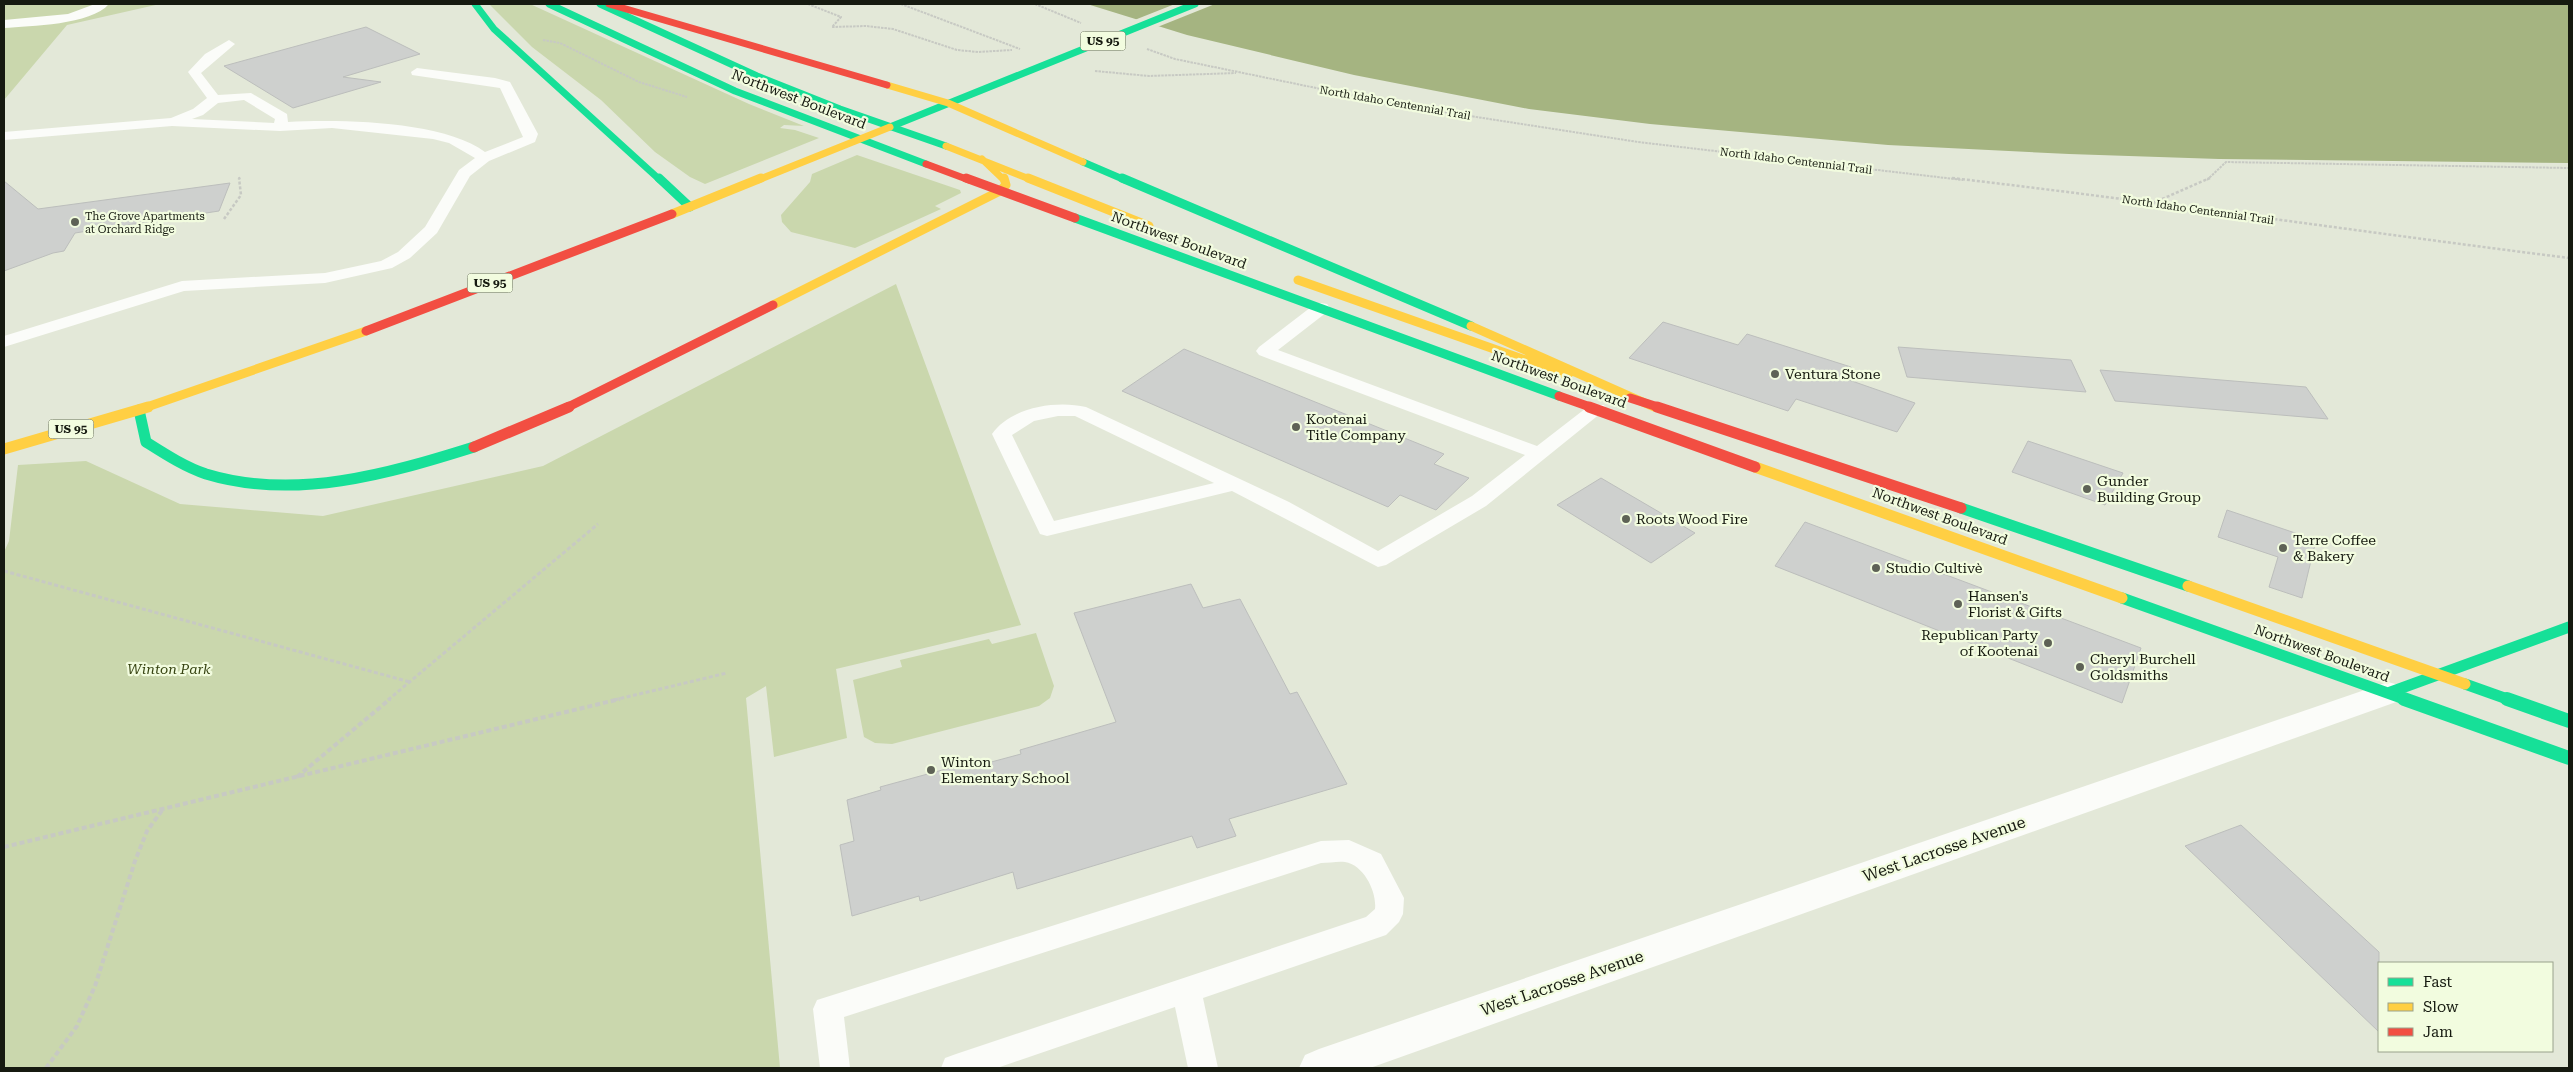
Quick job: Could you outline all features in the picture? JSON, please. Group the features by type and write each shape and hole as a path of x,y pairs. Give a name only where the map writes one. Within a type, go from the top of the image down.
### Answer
{"main road":[{"path":"475,4 484,18 508,41 690,207"},
{"name":"Northwest Boulevard","path":"549,4 735,92 1000,191 1596,409 2569,758"},
{"name":"Northwest Boulevard","path":"600,4 757,76 840,109 982,159 1157,230"},
{"path":"609,4 948,103 1247,233 1469,324 1654,407"},
{"name":"US 95","path":"4,449 139,410 342,341 690,207 1195,4"},
{"path":"139,410 146,442 175,461 207,474 238,483 294,486 392,473 452,457 530,426 1000,191 1006,185 1004,178 982,159"},
{"name":"Northwest Boulevard","path":"1286,276 1435,327 1654,407 2098,554 2569,721"},
{"name":"West Lacrosse Avenue","path":"2388,693 2569,627"}],"street":[{"name":"West Lacrosse Avenue","path":"1318,1068 2388,693"}],"lane":[{"path":"4,24 74,15 102,4"},
{"path":"214,99 211,92 196,80 194,72 208,57 229,44"},
{"path":"4,342 182,286 325,278 386,264 404,255 431,230 464,173 484,158 530,139 531,134 505,85 495,82 417,72"},
{"path":"172,122 198,112 214,99 246,96 282,117 280,127"},
{"path":"4,136 80,128 172,122 280,127 332,124 433,135 454,140 472,149 484,158"},
{"path":"1321,308 1265,351 1539,454"},
{"path":"1235,484 1047,529 1002,434 1014,422 1027,416 1066,410 1079,411 1235,484 1282,507 1378,560 1479,501 1596,409"},
{"path":"834,1068 828,1009 1321,852 1349,851 1371,862 1390,898 1389,914 1376,926 1187,992 956,1068"},
{"path":"1187,992 1203,1068"}],"path":[{"path":"808,4 841,17 832,27 866,26 893,29 958,50 978,52 1020,49"},
{"path":"901,4 1026,52"},
{"path":"1035,4 1087,26"},
{"path":"508,41 554,41 638,82 691,98"},
{"name":"North Idaho Centennial Trail","path":"1141,46 1175,59 1398,105 1638,142 2152,203 2266,220 2569,258"},
{"path":"1095,71 1149,76 1241,73"},
{"path":"2152,203 2211,178 2226,162 2569,168"},
{"path":"224,219 242,196 244,188 240,177"},
{"path":"297,777 598,524"},
{"path":"4,571 410,682"},
{"path":"4,847 727,673"},
{"path":"46,1068 77,1026 95,986 135,861 147,831 163,809"}],"green space":[{"path":"4,4 160,4 67,25 4,100"},
{"path":"489,4 530,4 749,104 804,126 784,125 780,128 795,130 819,138 705,184 690,177 655,152 601,100 532,47"},
{"path":"857,155 960,190 961,193 935,206 941,209 855,248 791,232 782,222 781,215 810,182 812,174"},
{"name":"Winton Park","path":"896,284 1021,625 836,669 847,738 774,757 766,686 746,698 780,1068 4,1068 4,552 9,541 18,465 86,461 180,504 323,516 543,466"},
{"path":"1036,633 1054,686 1050,698 1039,706 892,744 875,743 864,737 853,680 902,667 900,660 989,639 992,644"}],"shaded area":[{"path":"1087,4 2569,4 2569,163 2219,159 2069,154 1888,145 1650,124 1529,109 1354,75 1187,35"}],"pier":[{"path":"1175,4 1215,4 1155,28 1132,21"}],"building":[{"path":"366,27 420,54 343,77 381,82 293,108 224,66"},
{"name":"The Grove Apartments at Orchard Ridge","path":"4,181 38,209 230,183 219,211 75,233 64,251 53,253 4,271"},
{"name":"Ventura Stone","path":"1663,322 1738,345 1747,334 1851,367 1849,380 1915,403 1897,432 1796,399 1788,411 1629,358"},
{"path":"1898,347 2071,360 2086,392 1907,377"},
{"path":"1184,349 1444,454 1434,464 1469,478 1436,510 1400,495 1388,507 1122,391"},
{"path":"2100,370 2306,387 2328,419 2115,401"},
{"name":"Gunder Building Group","path":"2028,441 2123,473 2105,505 2012,472"},
{"name":"Roots Wood Fire","path":"1601,478 1695,533 1651,563 1557,505"},
{"name":"Terre Coffee & Bakery","path":"2227,510 2316,540 2302,598 2269,587 2278,557 2218,537"},
{"path":"1805,522 2141,648 2122,703 1775,566"},
{"path":"1191,584 1203,608 1240,599 1290,694 1297,692 1347,784 1229,819 1236,836 1197,848 1192,836 1017,889 1013,872 920,901 919,896 852,916 840,845 854,841 847,800 881,790 880,787 968,763 969,768 1021,754 1020,750 1116,722 1074,613"},
{"path":"2241,825 2379,952 2378,1031 2185,846"}],"traffic: fast":[{"path":"475,4 494,29 690,207"},
{"path":"549,4 735,91 926,164"},
{"path":"600,4 757,76 840,109 946,146"},
{"path":"890,127 1195,4"},
{"path":"1083,162 1471,326"},
{"path":"1075,218 1559,396"},
{"path":"139,410 146,442 175,460 206,474 238,482 272,486 306,485 376,475 474,447"},
{"path":"1961,508 2188,586"},
{"path":"2122,598 2569,758"},
{"path":"2388,693 2569,627"},
{"path":"2465,684 2569,721"}],"traffic: slow":[{"path":"887,85 948,103 1083,162"},
{"path":"672,214 890,127"},
{"path":"946,146 1149,226"},
{"path":"773,305 1000,191 1006,185 1004,178 982,159"},
{"path":"1298,280 1568,375"},
{"path":"1471,326 1654,407"},
{"path":"4,449 139,410 366,331"},
{"path":"1755,467 2122,598"},
{"path":"2188,586 2465,684"}],"traffic: jam":[{"path":"609,4 887,85"},
{"path":"926,164 1075,218"},
{"path":"366,331 672,214"},
{"path":"474,447 571,406 773,305"},
{"path":"1559,396 1755,467"},
{"path":"1630,398 1961,508"}],"place":[{"name":"The Grove Apartments at Orchard Ridge","path":"75,222"},
{"name":"Ventura Stone","path":"1775,374"},
{"name":"Kootenai Title Company","path":"1296,427"},
{"name":"Gunder Building Group","path":"2087,489"},
{"name":"Roots Wood Fire","path":"1626,519"},
{"name":"Terre Coffee & Bakery","path":"2283,548"},
{"name":"Studio Cultivè","path":"1876,568"},
{"name":"Hansen's Florist & Gifts","path":"1958,604"},
{"name":"Republican Party of Kootenai","path":"2048,643"},
{"name":"Cheryl Burchell Goldsmiths","path":"2080,667"},
{"name":"Winton Elementary School","path":"931,770"}]}
